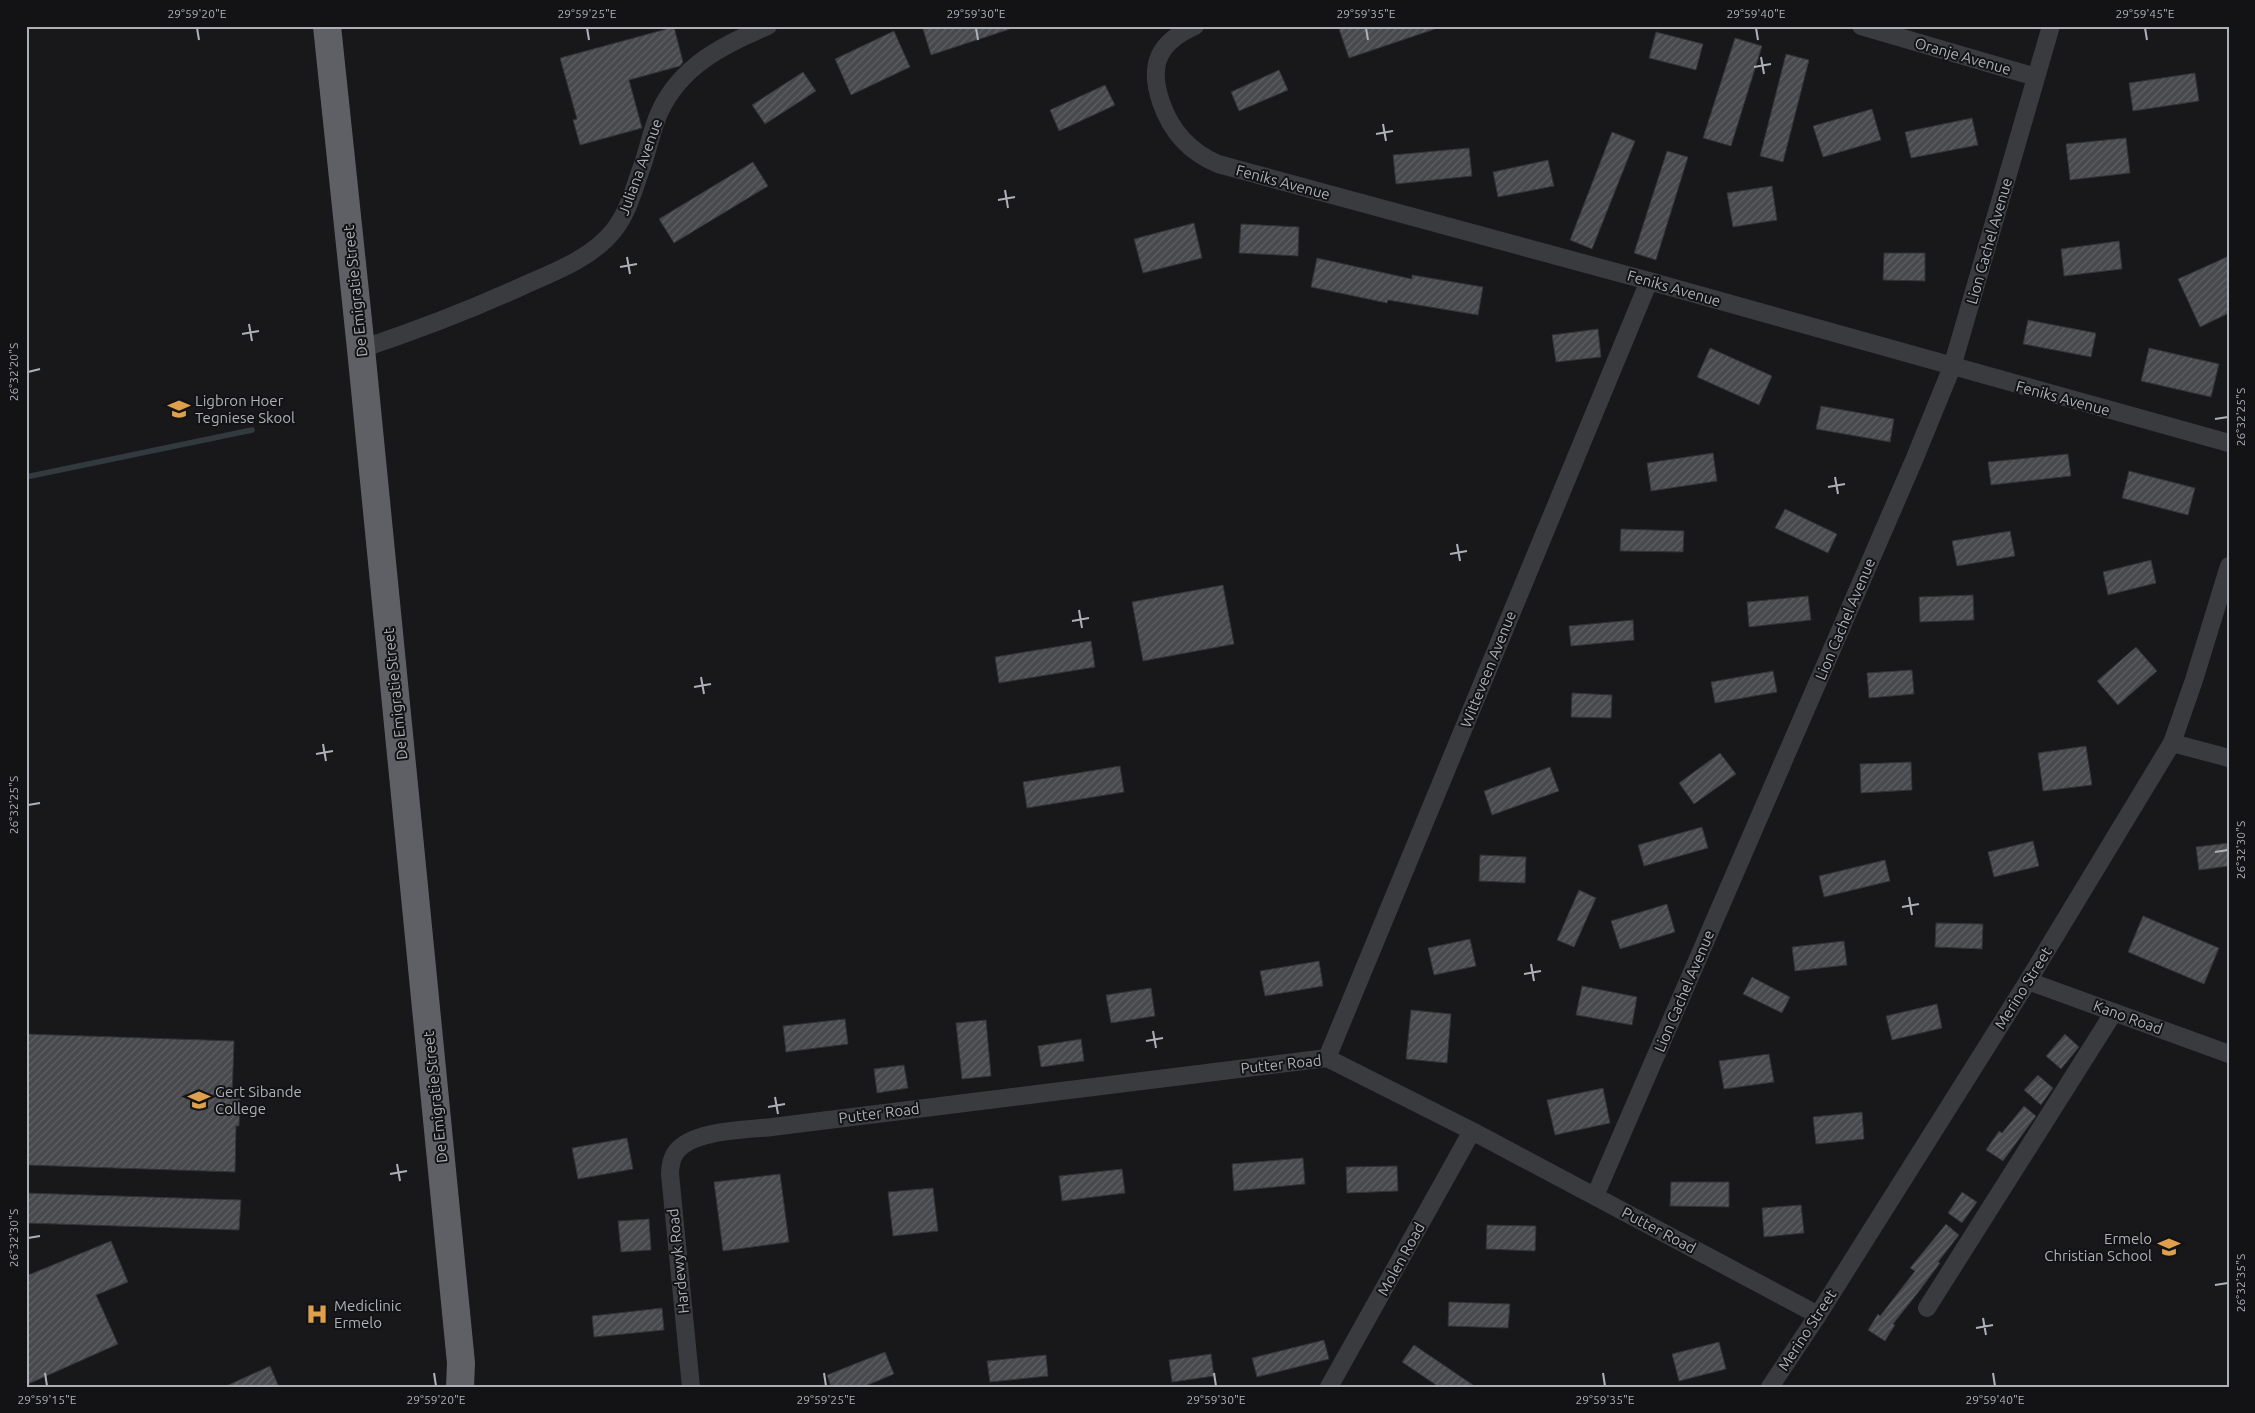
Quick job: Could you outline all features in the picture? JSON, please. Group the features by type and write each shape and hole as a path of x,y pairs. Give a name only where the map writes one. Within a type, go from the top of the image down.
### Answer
{"highway":[{"name":"De Emigratie Street","path":"326,26 361,349 463,1379"}],"street":[{"name":"Juliana Avenue","path":"361,349 484,304 557,271 593,250 614,230 623,217 646,157 660,113 670,92 690,70 742,31 768,26"},
{"name":"Feniks Avenue","path":"1195,26 1177,36 1162,50 1154,73 1156,86 1169,122 1177,134 1204,158 1218,164 1649,281 2229,443"},
{"name":"Oranje Avenue","path":"1861,26 2036,77"},
{"name":"Lion Cachel Avenue","path":"1595,1196 1914,460 1952,367 2051,26"},
{"name":"Witteveen Avenue","path":"1327,1058 1649,281"},
{"name":"Merino Street","path":"1770,1387 1818,1315 2028,981 2172,743 2197,672 2229,566"},
{"path":"2172,743 2229,758"},
{"name":"Kano Road","path":"2028,981 2229,1054"},
{"path":"1927,1308 2114,1012"},
{"name":"Putter Road","path":"687,1142 705,1136 752,1129 1327,1058 1472,1130 1818,1315"},
{"name":"Molen Road","path":"1329,1387 1472,1130"},
{"name":"Hardewyk Road","path":"687,1142 675,1153 671,1162 670,1174 691,1387"}],"building":[{"path":"922,26 1009,26 1010,29 931,55"},
{"path":"1338,26 1435,26 1435,29 1349,58"},
{"path":"674,27 683,62 680,66 629,80 642,128 580,145 573,120 577,119 560,58"},
{"path":"894,31 910,67 851,95 835,59"},
{"path":"1656,32 1703,44 1696,70 1649,58"},
{"path":"1735,38 1762,46 1731,146 1703,138"},
{"path":"1786,54 1809,60 1783,162 1760,156"},
{"path":"1279,70 1288,90 1239,111 1231,92"},
{"path":"803,72 816,91 765,124 752,105"},
{"path":"2195,73 2199,101 2133,111 2129,83"},
{"path":"1105,85 1115,105 1059,131 1050,110"},
{"path":"1872,109 1881,140 1823,157 1813,126"},
{"path":"1972,118 1978,145 1911,158 1905,132"},
{"path":"1612,132 1635,141 1592,249 1570,240"},
{"path":"2126,138 2130,173 2070,180 2066,144"},
{"path":"1469,148 1472,176 1396,184 1393,155"},
{"path":"1667,151 1688,157 1656,260 1634,253"},
{"path":"1548,160 1554,186 1498,197 1493,172"},
{"path":"753,162 768,186 674,243 659,219"},
{"path":"1772,186 1777,220 1733,227 1727,193"},
{"path":"1194,223 1202,258 1143,273 1134,239"},
{"path":"1241,224 1299,227 1298,256 1239,253"},
{"path":"2119,241 2122,269 2064,276 2061,249"},
{"path":"1884,253 1925,253 1925,281 1883,280"},
{"path":"2229,256 2229,313 2200,327 2178,279"},
{"path":"1317,258 1412,279 1412,275 1483,287 1478,315 1388,300 1387,303 1311,287"},
{"path":"2028,320 2096,333 2091,357 2023,344"},
{"path":"1598,329 1601,357 1556,362 1552,335"},
{"path":"1710,348 1772,376 1759,405 1697,377"},
{"path":"2149,348 2219,364 2211,397 2141,381"},
{"path":"1821,406 1894,419 1890,442 1816,429"},
{"path":"1713,453 1717,481 1651,491 1647,463"},
{"path":"2068,454 2071,476 1991,485 1988,462"},
{"path":"2129,471 2195,488 2188,515 2122,498"},
{"path":"1785,509 1837,534 1828,553 1775,528"},
{"path":"1621,529 1684,531 1683,552 1620,551"},
{"path":"2010,531 2015,556 1957,566 1952,541"},
{"path":"2151,560 2156,583 2108,595 2103,572"},
{"path":"1223,585 1234,644 1143,661 1132,602"},
{"path":"1973,595 1974,620 1920,622 1919,597"},
{"path":"1808,596 1811,620 1749,627 1747,602"},
{"path":"1633,620 1634,640 1571,646 1569,626"},
{"path":"1091,641 1095,667 999,683 995,657"},
{"path":"2136,647 2157,671 2118,705 2097,681"},
{"path":"1912,670 1914,694 1869,698 1867,673"},
{"path":"1773,671 1777,692 1715,703 1711,682"},
{"path":"1572,693 1612,695 1611,718 1571,717"},
{"path":"2086,746 2092,785 2043,791 2038,753"},
{"path":"1720,753 1736,774 1694,804 1679,783"},
{"path":"1911,762 1912,790 1861,793 1860,764"},
{"path":"1120,766 1124,792 1027,808 1023,782"},
{"path":"1550,767 1559,791 1492,815 1484,791"},
{"path":"1702,827 1708,848 1644,866 1638,845"},
{"path":"2033,841 2039,866 1994,877 1988,852"},
{"path":"2229,843 2229,866 2199,870 2196,847"},
{"path":"1480,855 1526,857 1525,883 1479,881"},
{"path":"1885,860 1890,881 1824,897 1819,876"},
{"path":"1579,890 1596,898 1574,947 1557,940"},
{"path":"1667,904 1675,932 1620,949 1611,921"},
{"path":"2143,916 2219,948 2204,984 2128,952"},
{"path":"1936,923 1983,924 1982,949 1935,947"},
{"path":"1470,939 1476,966 1434,975 1428,948"},
{"path":"1844,941 1847,965 1795,971 1792,947"},
{"path":"1319,961 1323,986 1265,996 1260,971"},
{"path":"1752,977 1790,997 1782,1013 1743,994"},
{"path":"1582,986 1637,997 1632,1025 1576,1015"},
{"path":"1151,988 1155,1016 1111,1023 1106,995"},
{"path":"1937,1004 1942,1028 1892,1040 1886,1016"},
{"path":"1411,1010 1451,1014 1447,1063 1406,1059"},
{"path":"845,1019 848,1044 786,1052 783,1026"},
{"path":"986,1020 991,1076 962,1079 956,1023"},
{"path":"26,1034 234,1041 232,1098 240,1099 239,1126 236,1126 235,1172 26,1165"},
{"path":"2065,1034 2079,1047 2061,1069 2046,1056"},
{"path":"1081,1039 1084,1061 1041,1067 1038,1046"},
{"path":"1769,1054 1774,1082 1724,1089 1719,1061"},
{"path":"904,1065 908,1088 877,1093 874,1069"},
{"path":"2038,1075 2053,1088 2041,1105 2024,1090"},
{"path":"1603,1088 1610,1123 1555,1135 1547,1100"},
{"path":"2024,1106 2036,1116 2003,1161 1986,1150 1999,1131 2002,1133"},
{"path":"1862,1112 1864,1139 1816,1144 1813,1117"},
{"path":"627,1138 633,1169 578,1179 572,1148"},
{"path":"1303,1158 1305,1184 1234,1191 1232,1164"},
{"path":"1397,1166 1398,1191 1347,1193 1346,1167"},
{"path":"1122,1169 1125,1193 1062,1201 1059,1176"},
{"path":"780,1174 789,1242 723,1251 714,1182"},
{"path":"1671,1182 1729,1182 1729,1207 1670,1206"},
{"path":"933,1188 938,1231 893,1236 888,1192"},
{"path":"1962,1192 1977,1202 1962,1223 1948,1213"},
{"path":"26,1193 241,1200 239,1230 26,1223"},
{"path":"1801,1205 1804,1233 1764,1237 1762,1208"},
{"path":"649,1219 651,1250 621,1252 618,1221"},
{"path":"1946,1224 1959,1235 1893,1324 1895,1325 1885,1341 1868,1330 1878,1314 1880,1316 1915,1271 1910,1268"},
{"path":"1487,1225 1536,1226 1535,1251 1486,1249"},
{"path":"111,1241 128,1282 96,1295 118,1344 26,1385 26,1276"},
{"path":"1449,1302 1510,1304 1508,1328 1448,1326"},
{"path":"662,1308 664,1330 594,1337 592,1316"},
{"path":"1324,1340 1329,1359 1257,1377 1252,1358"},
{"path":"1719,1342 1726,1369 1679,1381 1672,1354"},
{"path":"1414,1345 1476,1387 1439,1387 1402,1362"},
{"path":"885,1352 894,1374 863,1387 831,1387 827,1375"},
{"path":"1211,1354 1214,1376 1172,1382 1169,1360"},
{"path":"1046,1355 1048,1376 990,1382 987,1361"},
{"path":"270,1366 279,1387 224,1387"}],"waterway":[{"path":"26,477 252,430"}],"place":[{"name":"Ligbron Hoer Tegniese Skool","path":"179,409"},
{"name":"Gert Sibande College","path":"199,1100"},
{"name":"Ermelo Christian School","path":"2169,1247"},
{"name":"Mediclinic Ermelo","path":"317,1314"}]}
